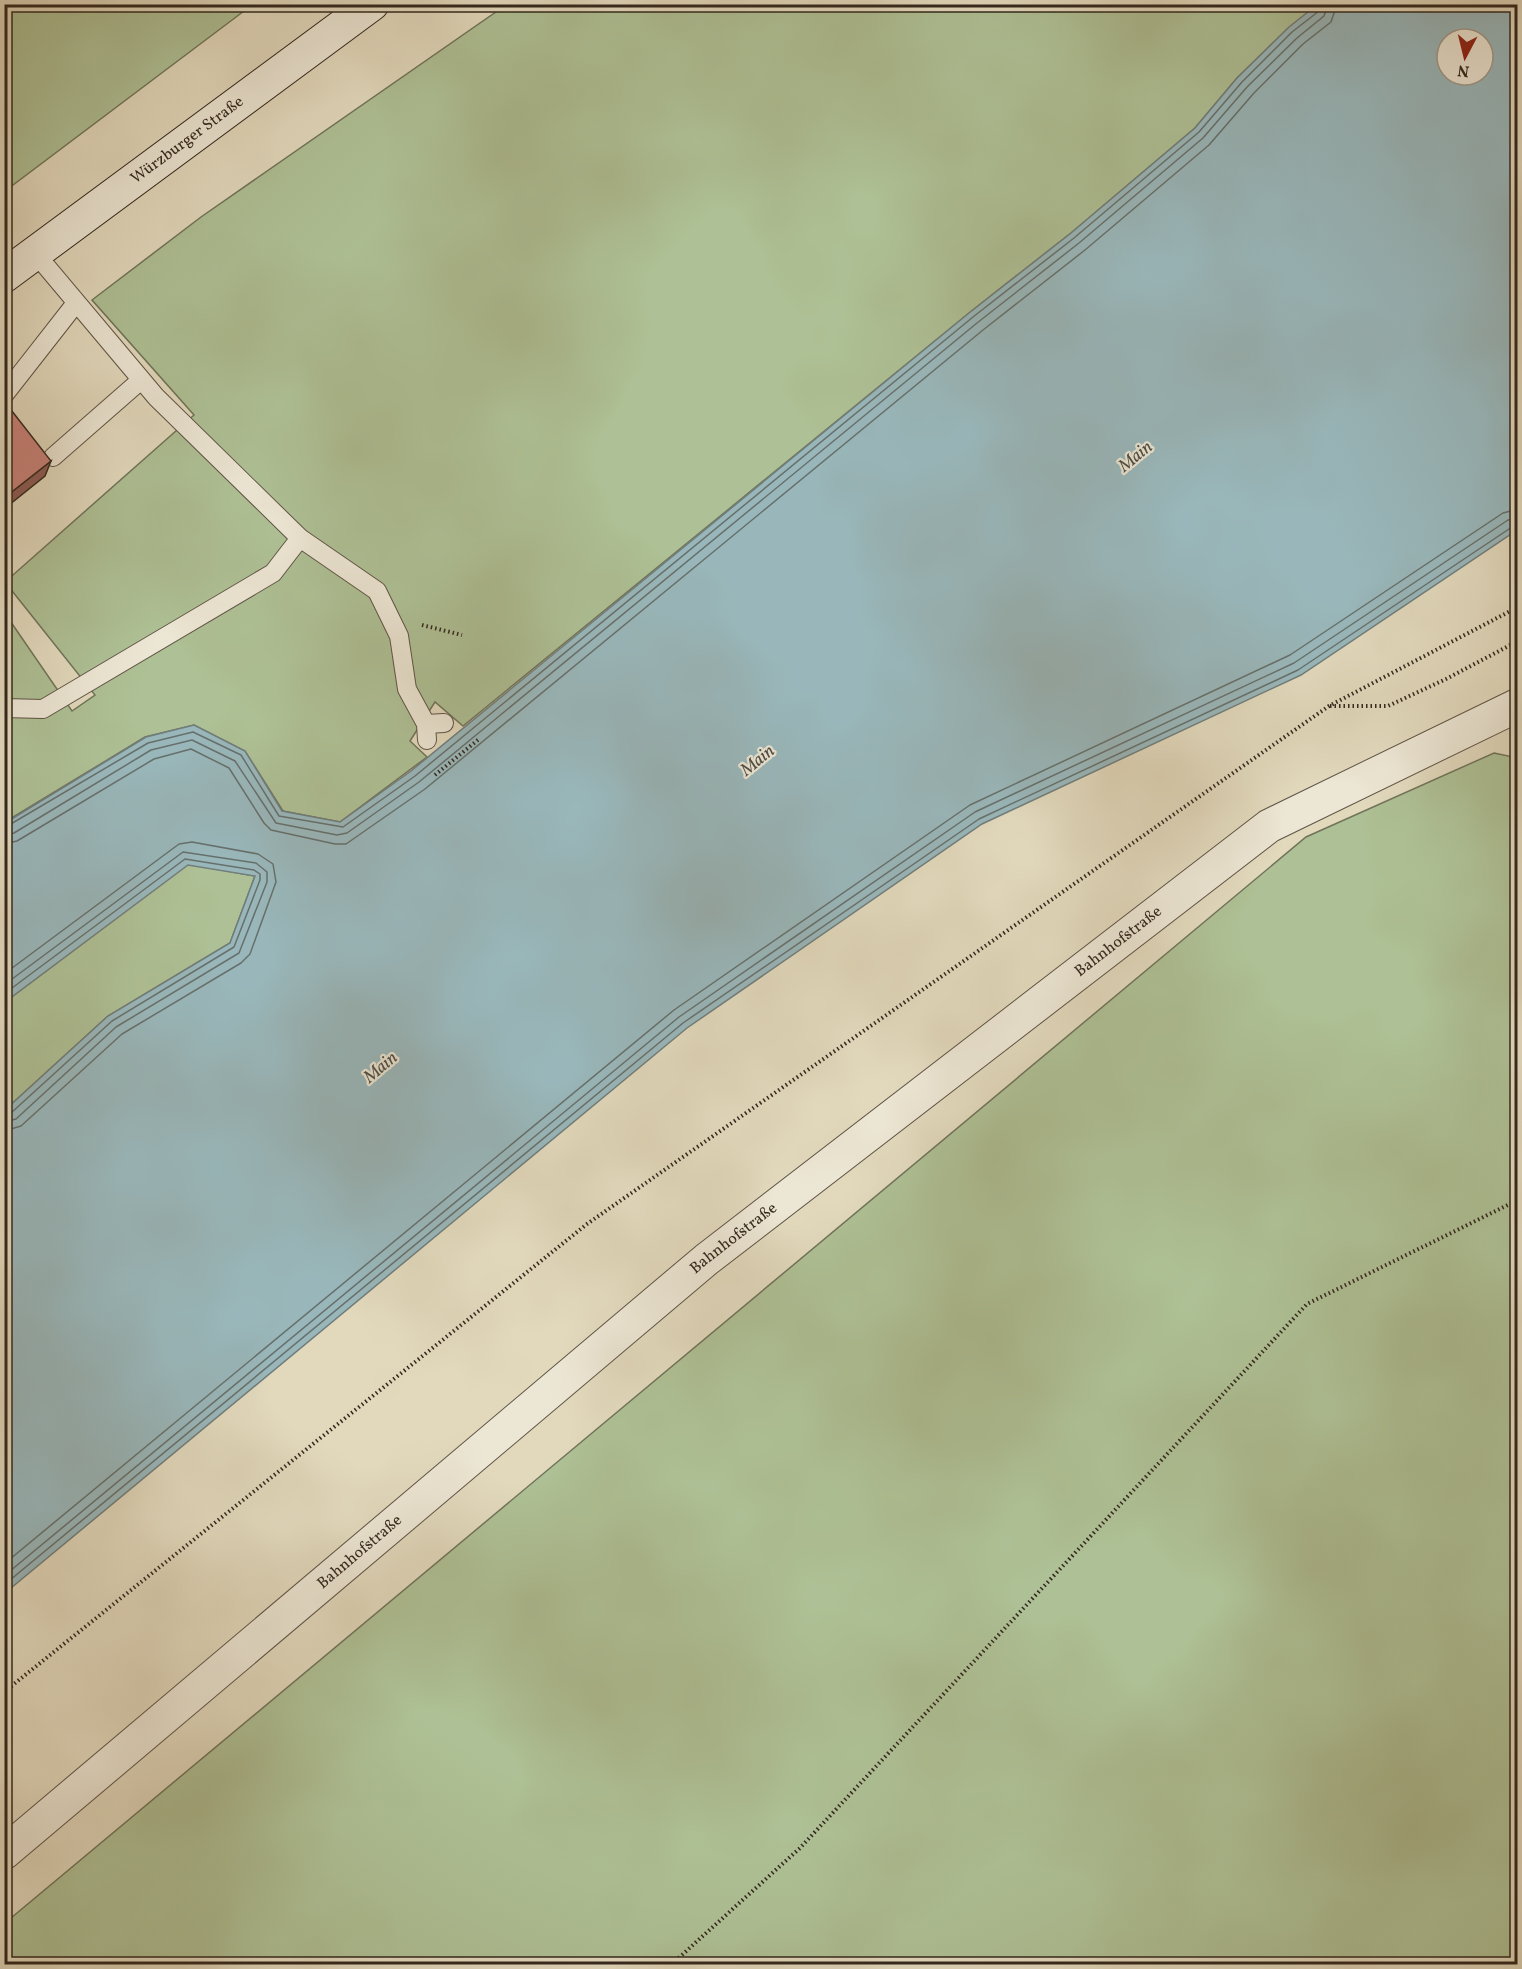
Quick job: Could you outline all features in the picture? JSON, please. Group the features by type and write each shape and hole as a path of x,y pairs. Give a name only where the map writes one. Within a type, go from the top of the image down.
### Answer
{"street":[{"name":"Würzburger Straße","path":"15,265 372,4"},
{"name":"Bahnhofstraße","path":"4,1853 707,1259 1269,826 1518,705"}],"lane":[{"path":"15,265 76,303 141,380 300,538 377,591 399,636 407,689 433,729"},
{"path":"4,394 76,303"},
{"path":"53,457 141,380"},
{"path":"4,708 43,710 273,573 300,538"}],"path":[{"path":"4,1692 587,1224 1329,706 1518,607"},
{"path":"1329,706 1388,706 1518,641"},
{"path":"435,775 479,738"},
{"path":"672,1965 800,1848 1307,1304 1518,1200"}],"green space":[{"path":"5,4 252,4 252,5 5,191"},
{"path":"506,5 1318,5 1289,28 1237,78 1195,128 1071,233 969,313 463,726 435,702 410,741 427,757 340,822 283,811 245,751 194,725 145,737 5,822 4,612 72,711 95,695 5,582 194,415 92,300 201,217"},
{"path":"1494,753 1518,758 1517,1964 5,1964 5,1923 1306,837"},
{"path":"188,864 255,876 230,943 108,1016 5,1110 5,1002"}],"water":[{"name":"Main","path":"1318,4 1517,5 1517,530 1301,675 982,824 687,1028 5,1593 5,1110 108,1016 230,943 255,876 188,865 5,1002 5,823 146,737 194,725 245,751 282,811 340,822 411,771 969,313 1071,233 1195,128 1237,78 1289,27"}],"building":[{"path":"8,406 51,461 4,498 4,409"}]}
